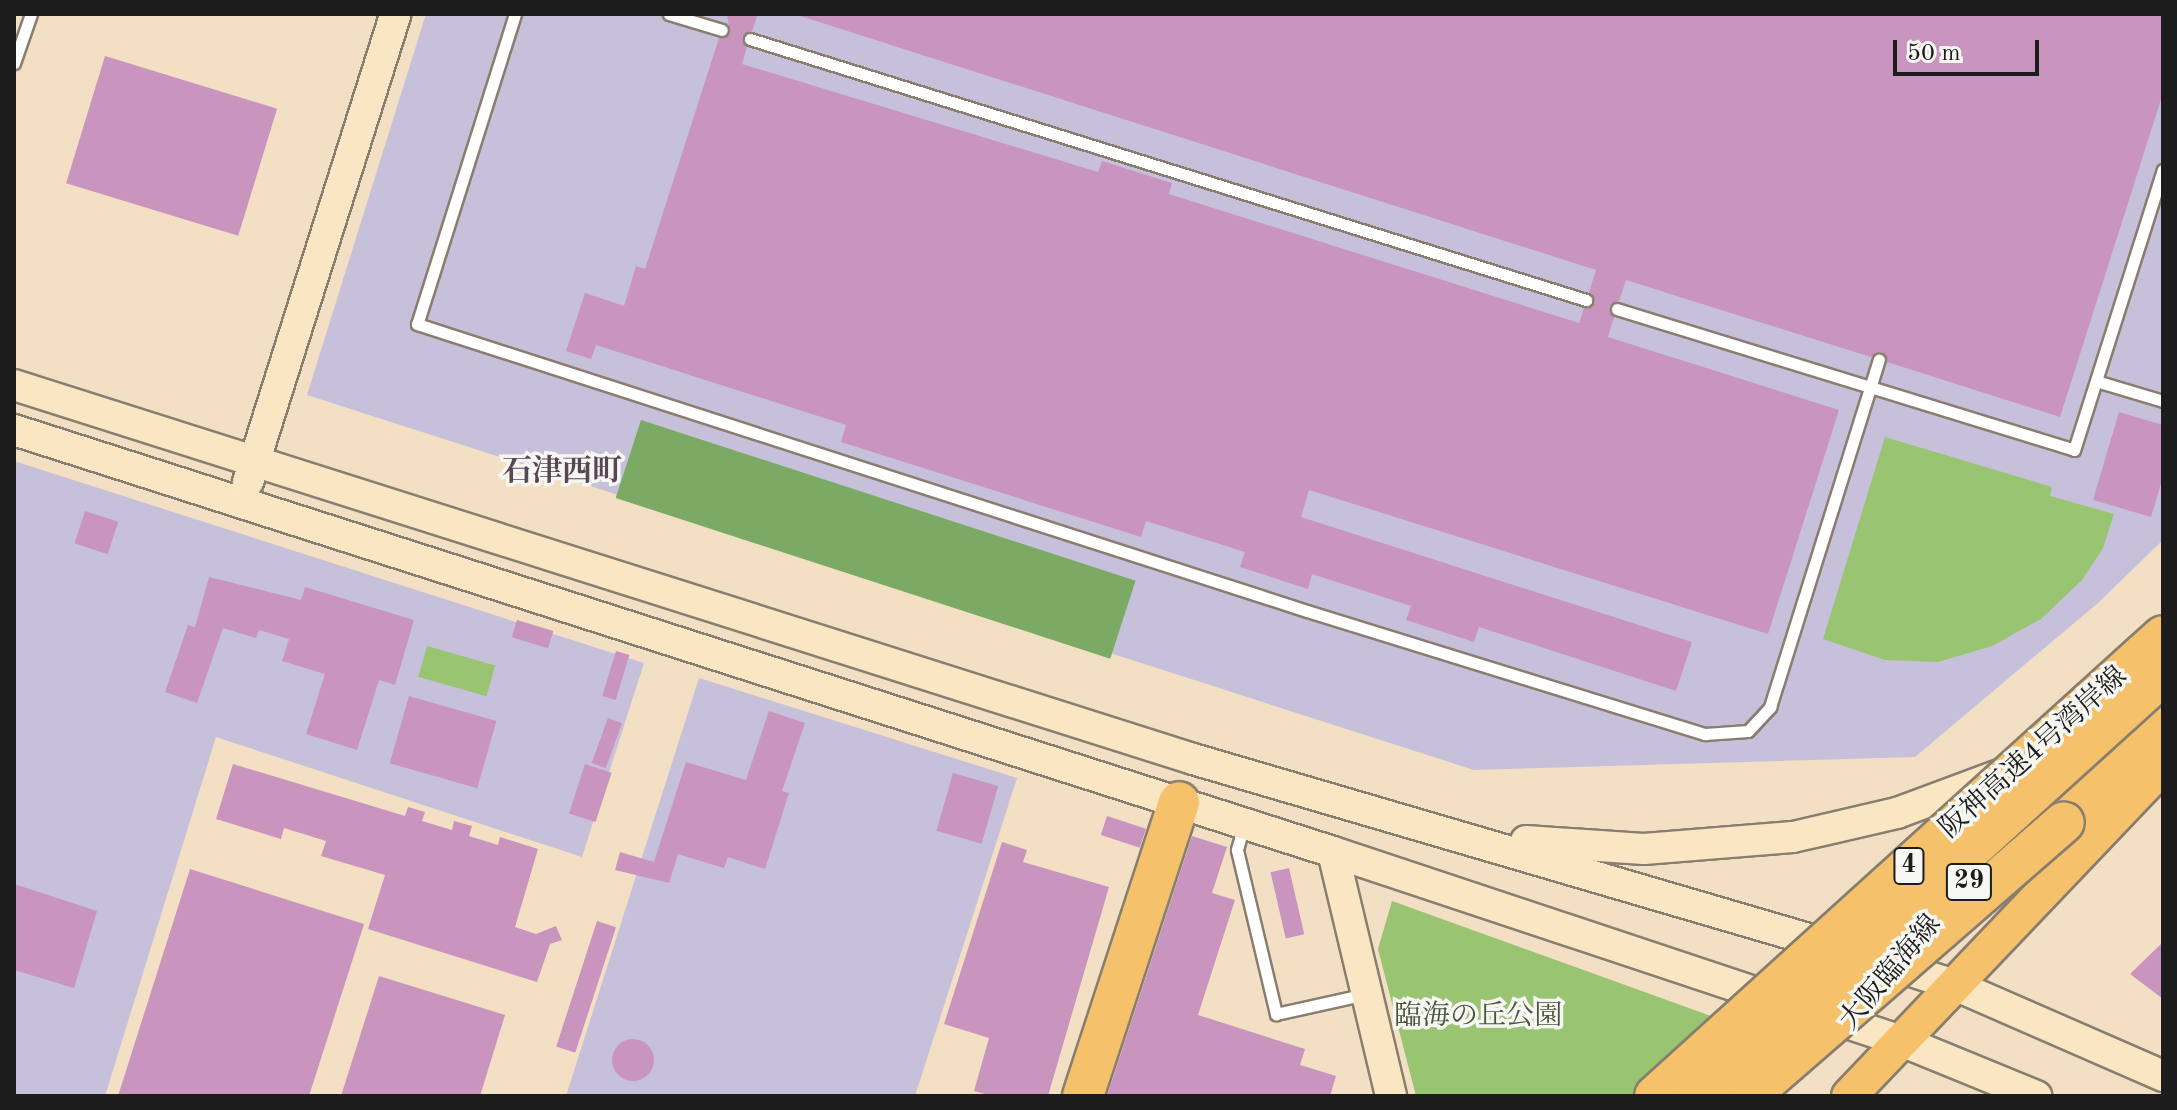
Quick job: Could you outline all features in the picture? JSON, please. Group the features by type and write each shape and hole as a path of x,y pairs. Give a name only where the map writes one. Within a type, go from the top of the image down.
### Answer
{"highway":[{"name":"阪神高速4号湾岸線","path":"1655,1096 2163,636"},
{"name":"阪神高速4号湾岸線","path":"1699,1096 2163,672"},
{"path":"1749,1096 2064,822 2163,728"},
{"path":"1083,1096 1179,802"}],"main road":[{"name":"大阪臨海線","path":"1778,1096 1846,1027 1894,964 2163,672"},
{"name":"大阪臨海線","path":"1849,1096 1904,1042 2163,766"}],"street":[{"path":"242,503 396,14"},
{"path":"14,385 1193,759 1894,964 1957,986 2163,1076"},
{"path":"14,430 1245,823 1846,1027 1904,1042 2036,1096"},
{"path":"1375,814 1552,846 1644,849 1742,845 1845,827 1910,808 2116,724"},
{"path":"1179,802 1193,759"},
{"path":"1333,852 1391,1096"}],"lane":[{"path":"14,63 31,14"},
{"path":"515,14 417,324 1307,611 1705,734 1748,731 1770,707 1879,360"},
{"path":"669,14 722,30"},
{"path":"750,39 1586,300"},
{"path":"1617,309 2074,450 2163,170"},
{"path":"2096,381 2163,401"},
{"path":"1245,823 1237,850 1276,1014 1366,994"}],"shaded area":[{"path":"426,14 2163,14 2163,540 2098,603 1915,757 1474,770 307,395"},
{"path":"14,461 644,663 582,857 216,737 105,1096 14,1096"},
{"path":"699,678 1017,778 915,1096 566,1096"}],"green space":[{"path":"641,420 1136,581 1110,659 616,498"},
{"path":"1885,437 2052,487 2050,496 2114,514 2103,548 2082,580 2041,619 1992,646 1938,662 1885,660 1823,639"},
{"path":"427,646 495,666 486,696 418,677"},
{"name":"臨海の丘公園","path":"1392,901 1747,1029 1673,1096 1416,1096 1378,949"}],"building":[{"path":"727,14 758,14 752,31 742,36 747,47 742,64 1098,172 1102,161 1172,183 1169,194 1579,323 1584,308 1594,303 1589,292 1596,270 794,14 2163,14 2163,93 2060,417 1887,362 1882,352 1871,357 1626,280 1619,301 1609,306 1614,317 1608,337 1839,410 1768,634 1309,490 1301,517 1692,642 1676,691 1479,627 1474,642 1406,620 1411,606 1312,574 1308,589 1240,567 1245,552 1146,521 1141,537 841,442 846,425 596,345 591,359 566,351 585,293 624,306 636,266 645,269 719,38 730,33"},
{"path":"105,56 277,109 238,236 66,183"},
{"path":"2119,412 2163,425 2163,477 2151,517 2093,500"},
{"path":"85,511 118,522 108,554 74,543"},
{"path":"209,577 301,600 305,587 414,620 395,685 379,680 357,750 306,734 325,674 282,661 289,639 259,630 256,638 223,628 197,703 165,692 188,625 195,627"},
{"path":"517,620 553,631 548,648 512,637"},
{"path":"616,651 629,655 616,700 602,696"},
{"path":"409,696 496,721 477,788 390,763"},
{"path":"769,711 805,723 782,791 789,793 765,869 728,857 724,868 678,854 669,883 615,870 620,852 654,862 686,762 746,780"},
{"path":"608,718 622,723 606,768 592,763"},
{"path":"233,764 405,816 408,807 425,812 422,821 452,830 454,821 472,826 469,836 498,845 500,837 538,849 515,927 536,934 556,926 562,940 550,944 537,982 368,929 385,875 321,856 326,841 284,828 281,839 216,819"},
{"path":"585,764 612,773 596,822 569,813"},
{"path":"953,773 998,786 982,844 936,831"},
{"path":"1107,816 1146,829 1140,848 1101,835"},
{"path":"1192,836 1227,847 1212,893 1235,900 1198,1015 1305,1049 1300,1065 1336,1076 1330,1096 1107,1096"},
{"path":"1002,842 1027,850 1023,862 1109,887 1048,1096 991,1096 974,1091 989,1038 944,1024"},
{"path":"1289,868 1304,934 1286,939 1270,872"},
{"path":"190,869 364,924 309,1096 118,1096"},
{"path":"14,884 97,911 74,988 14,970"},
{"path":"597,921 616,927 575,1053 556,1047"},
{"path":"2163,942 2163,999 2130,974"},
{"path":"379,976 505,1015 480,1096 341,1096"},
{"path":"633,1039 648,1045 654,1060 648,1075 633,1081 618,1075 612,1060 618,1045"}],"district":[{"name":"石津西町","path":"562,472"}]}
